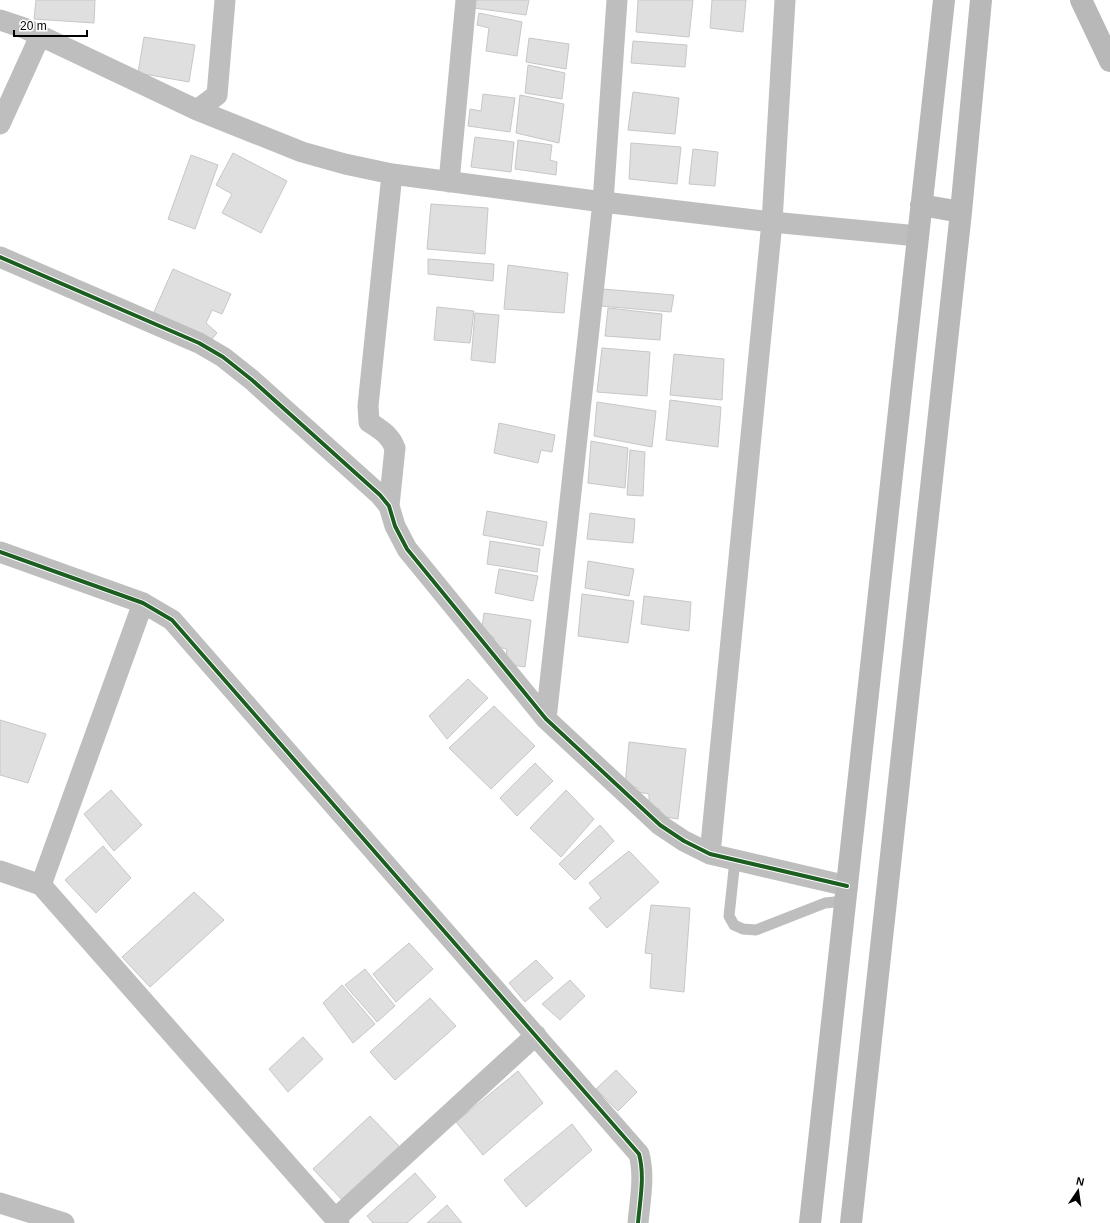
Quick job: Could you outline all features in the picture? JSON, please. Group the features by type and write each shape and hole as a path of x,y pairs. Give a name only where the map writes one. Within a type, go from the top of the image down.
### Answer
{"main road":[{"path":"810,1223 944,0"},
{"path":"851,1223 961,212 981,0"},
{"path":"1081,0 1110,61"},
{"path":"921,205 961,212"}],"street":[{"path":"197,110 217,95 225,0"},
{"path":"449,182 466,0"},
{"path":"546,719 603,202 617,0"},
{"path":"710,854 772,222 785,0"},
{"path":"0,20 24,28 197,110 302,152 345,164 392,174 603,202 772,222 918,236"},
{"path":"0,124 40,36"},
{"path":"392,174 368,406 369,422 388,434 394,448 389,506 395,526 407,549 546,719 660,825 684,841 710,854 846,893"},
{"path":"0,258 199,343 223,357 252,380 380,495 389,506"},
{"path":"0,552 143,603 172,620 639,1154 642,1165 642,1177 638,1223"},
{"path":"41,885 143,603"},
{"path":"0,871 41,885 337,1221 536,1035"},
{"path":"0,1203 64,1223"}],"lane":[{"path":"735,860 729,916 734,925 743,929 756,930 825,903 846,893"}],"building":[{"path":"36,0 95,0 94,23 34,19"},
{"path":"475,0 529,0 526,15 474,8"},
{"path":"638,0 693,0 689,37 636,32"},
{"path":"712,0 746,0 743,32 710,28"},
{"path":"479,13 522,22 517,56 486,51 489,28 477,25"},
{"path":"144,37 195,45 189,82 138,73"},
{"path":"529,38 569,44 566,69 526,62"},
{"path":"633,41 687,45 685,67 631,63"},
{"path":"528,65 565,73 562,99 525,93"},
{"path":"633,92 679,98 675,134 628,130"},
{"path":"483,94 515,98 510,132 468,126 470,109 481,111"},
{"path":"520,95 564,104 559,143 516,133"},
{"path":"475,137 514,142 511,172 471,167"},
{"path":"518,140 552,145 550,160 557,162 556,175 515,169"},
{"path":"631,143 681,147 677,184 629,179"},
{"path":"693,149 718,152 715,186 689,184"},
{"path":"233,153 287,181 261,233 222,213 232,194 216,185"},
{"path":"191,155 218,165 195,229 168,219"},
{"path":"431,204 488,208 485,254 427,249"},
{"path":"428,259 494,264 493,281 428,274"},
{"path":"508,265 568,273 564,313 504,309"},
{"path":"173,269 231,294 222,314 212,310 206,323 217,333 212,339 153,314"},
{"path":"603,289 674,295 671,312 600,306"},
{"path":"437,307 474,311 470,343 434,340"},
{"path":"608,308 662,314 660,340 605,336"},
{"path":"475,313 499,315 495,363 471,360"},
{"path":"602,348 650,352 647,396 597,392"},
{"path":"674,354 724,359 722,400 670,395"},
{"path":"670,400 721,407 718,447 666,440"},
{"path":"597,402 656,411 652,447 594,436"},
{"path":"499,423 555,435 552,452 541,450 538,463 494,453"},
{"path":"591,441 628,448 625,488 588,483"},
{"path":"630,450 645,452 643,496 627,495"},
{"path":"487,511 547,522 543,546 483,535"},
{"path":"590,513 635,519 633,543 587,539"},
{"path":"490,541 540,549 537,572 487,564"},
{"path":"588,561 634,569 629,596 585,588"},
{"path":"499,569 538,576 533,601 495,593"},
{"path":"582,594 634,601 628,643 578,636"},
{"path":"644,596 691,602 689,631 641,624"},
{"path":"484,613 531,620 525,667 505,664 507,649 493,646 494,637 481,634"},
{"path":"468,679 488,698 447,739 429,716"},
{"path":"494,706 535,746 491,789 449,748"},
{"path":"0,720 46,734 28,783 0,775"},
{"path":"629,742 686,749 678,819 660,816 660,809 649,808 649,794 638,792 638,788 625,786"},
{"path":"535,763 553,781 517,816 500,798"},
{"path":"111,790 142,825 114,851 84,814"},
{"path":"566,790 594,819 561,857 530,828"},
{"path":"600,825 614,841 575,880 559,864"},
{"path":"103,846 131,878 96,913 65,880"},
{"path":"629,851 659,882 607,928 589,908 601,898 589,883"},
{"path":"194,892 224,920 150,987 122,957"},
{"path":"651,905 690,908 684,992 650,988 652,954 645,953"},
{"path":"409,943 433,969 396,1002 373,974"},
{"path":"536,960 553,978 525,1002 509,983"},
{"path":"365,969 395,1006 377,1022 345,985"},
{"path":"570,980 585,996 560,1020 542,1004"},
{"path":"342,985 375,1024 353,1043 323,1003"},
{"path":"430,998 456,1026 395,1080 370,1052"},
{"path":"303,1037 323,1059 288,1092 269,1069"},
{"path":"616,1070 637,1092 618,1111 596,1089"},
{"path":"518,1071 543,1103 483,1155 456,1122"},
{"path":"370,1116 401,1148 344,1202 313,1169"},
{"path":"572,1124 592,1150 526,1207 504,1180"},
{"path":"415,1173 436,1197 407,1223 373,1223 367,1216"},
{"path":"447,1205 462,1223 427,1223"}],"cycle path":[{"path":"0,257 199,343 223,357 252,380 380,495 389,506 395,526 407,549 546,719 660,825 684,841 710,854 847,886"},
{"path":"0,552 143,603 172,620 639,1154 642,1179 638,1223"}]}
